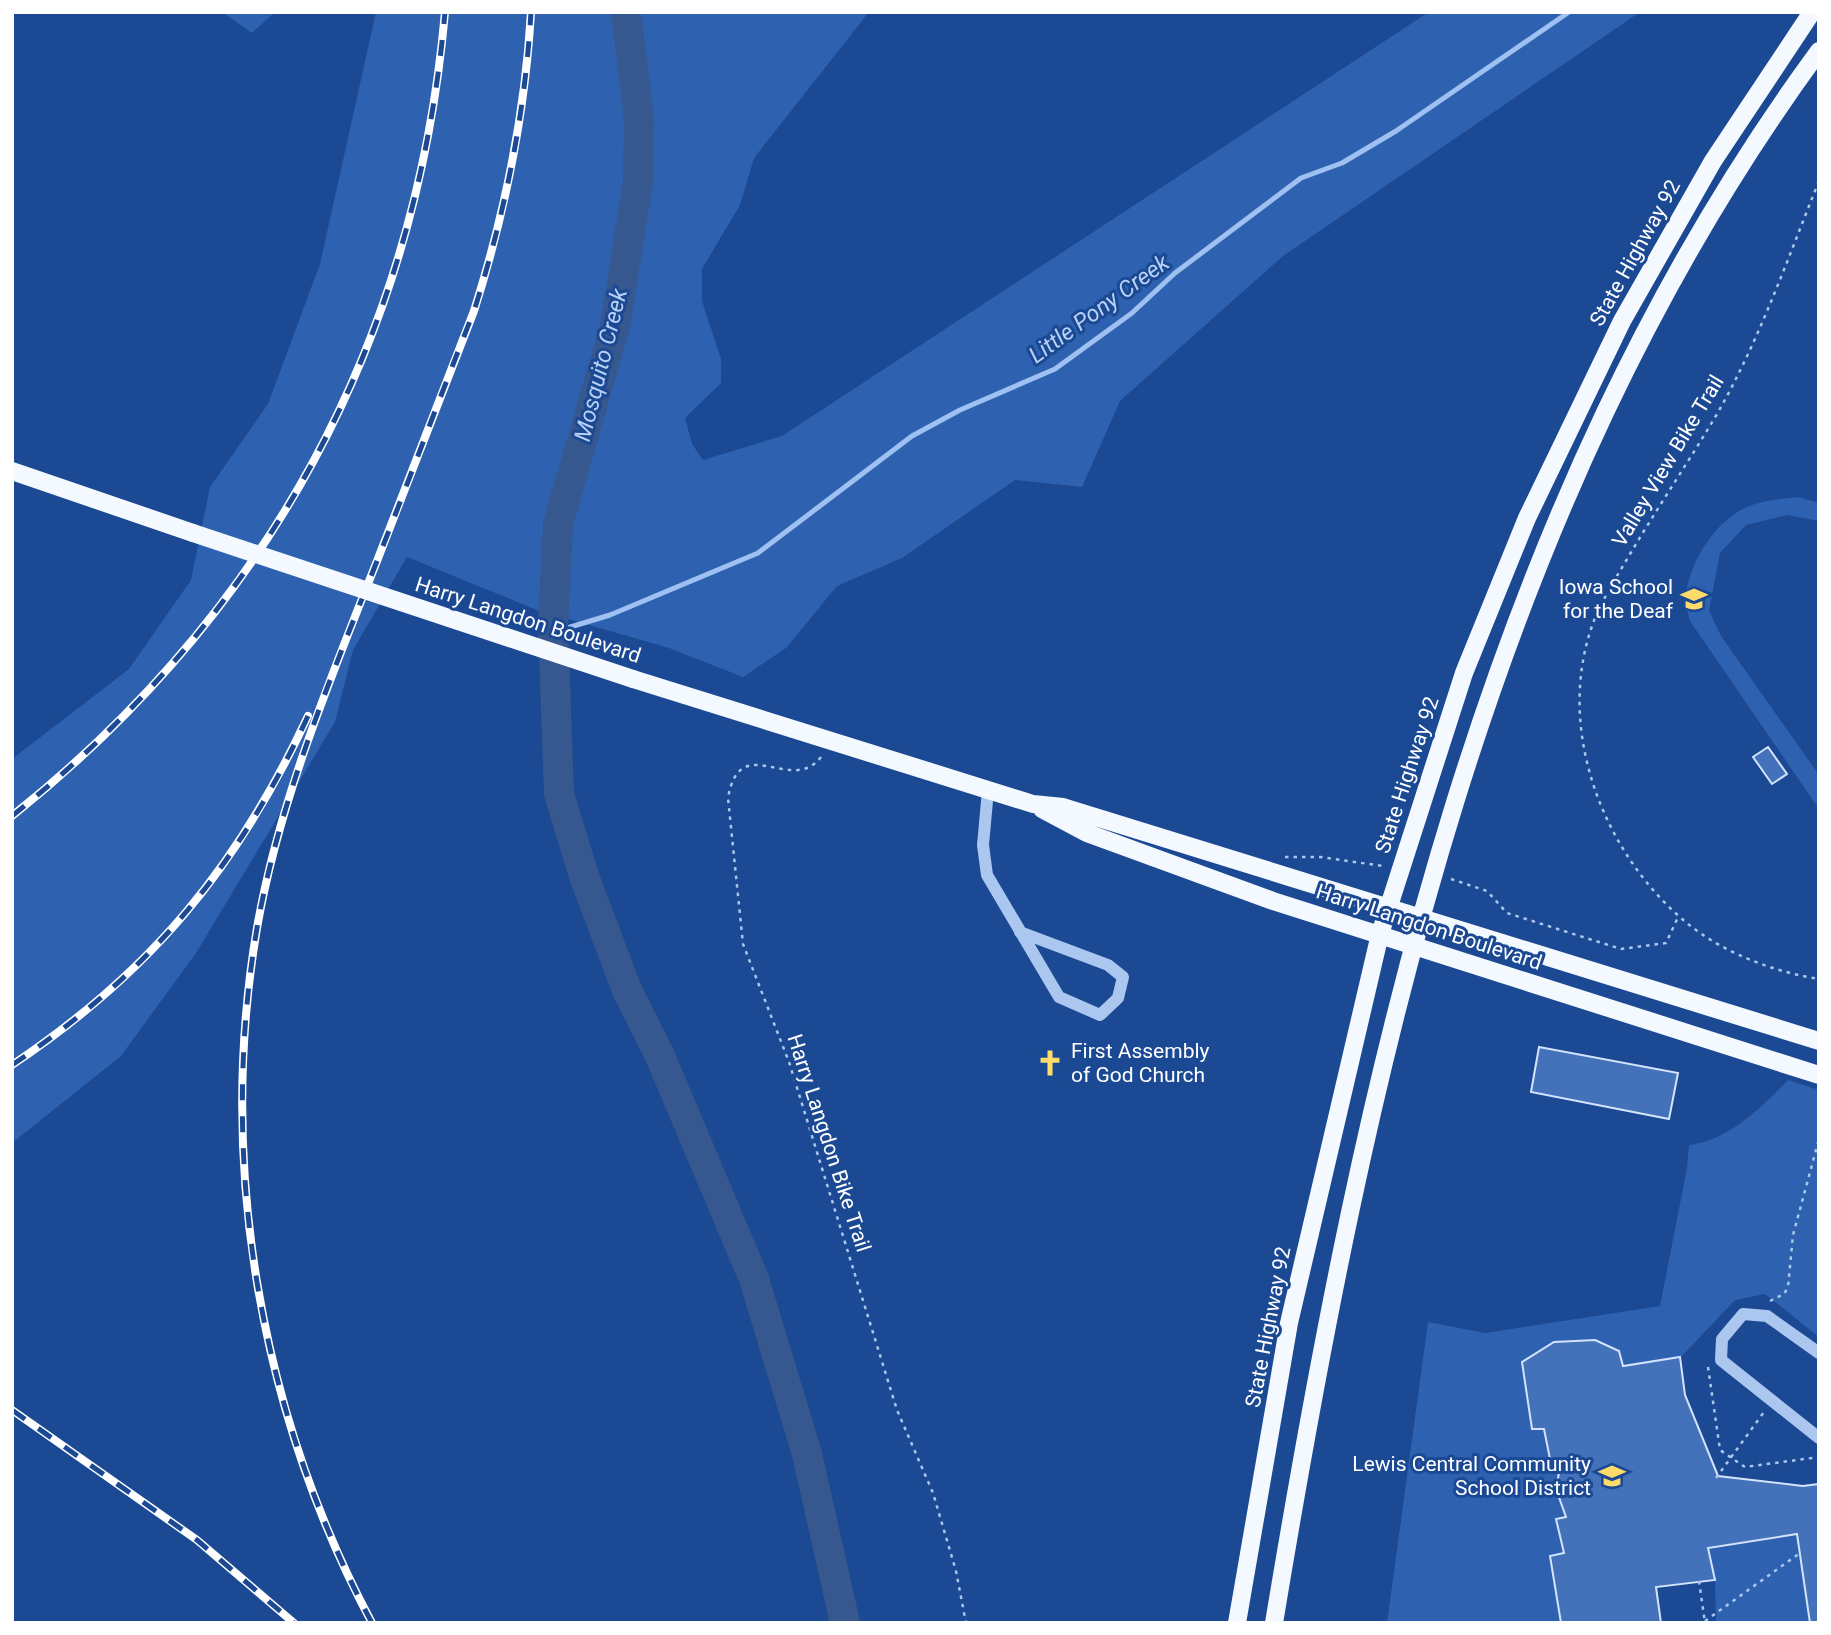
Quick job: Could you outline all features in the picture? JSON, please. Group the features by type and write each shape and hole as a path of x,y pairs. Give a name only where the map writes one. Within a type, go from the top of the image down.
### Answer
{"main road":[{"name":"State Highway 92","path":"1237,1623 1289,1323 1380,934 1464,673 1510,556 1622,321 1713,161 1812,12"},
{"path":"1274,1623 1304,1440 1383,1061 1464,769 1496,676 1599,426 1669,284 1698,232 1819,51"},
{"name":"Harry Langdon Boulevard","path":"12,471 633,679 827,742 1032,804 1087,833 1178,868 1819,1075"},
{"name":"Harry Langdon Boulevard","path":"1032,804 1063,807 1819,1041"}],"lane":[{"path":"988,790 982,845 987,875 1020,932 1059,998 1100,1015 1118,998 1123,977 1108,965 1020,932"},
{"path":"1819,1353 1767,1316 1743,1314 1722,1339 1721,1360 1819,1438"}],"path":[{"name":"Valley View Bike Trail","path":"1819,181 1756,342 1716,414 1598,610 1582,671 1580,699 1585,750 1604,810 1632,864 1651,889 1707,936 1740,954 1776,968 1819,979"},
{"name":"Harry Langdon Bike Trail","path":"827,742 821,758 812,767 787,772 755,764 744,767 730,783 728,798 738,913 743,944 806,1113 889,1387 933,1493 956,1571 967,1623"},
{"path":"1435,873 1487,891 1507,913 1621,949 1666,943 1679,915"},
{"path":"1760,1303 1778,1298 1788,1287 1793,1235 1819,1139"},
{"path":"1707,1362 1720,1450 1745,1467 1819,1457"},
{"path":"1716,1478 1772,1401"},
{"path":"1699,1581 1705,1622 1800,1553"}],"shaded area":[{"path":"222,12 275,12 252,33"},
{"path":"376,12 869,12 754,158 740,205 702,269 702,301 721,359 721,383 685,418 692,444 703,460 782,436 1429,12 1640,12 1283,256 1120,401 1082,487 1015,480 902,558 837,586 786,648 743,677 669,648 537,610 407,557 353,650 335,722 196,953 121,1056 12,1143 12,759 129,669 191,580 210,487 268,404 320,264"},
{"path":"1799,497 1819,503 1819,521 1787,515 1746,525 1720,553 1709,611 1721,636 1819,775 1819,809 1690,621 1686,600 1692,570 1704,546 1721,525 1741,510 1755,504"},
{"path":"1788,1080 1819,1090 1819,1337 1765,1294 1735,1300 1682,1356 1623,1366 1618,1351 1605,1345 1580,1340 1557,1342 1534,1354 1522,1363 1532,1429 1544,1429 1550,1459 1560,1467 1567,1517 1556,1520 1564,1553 1550,1556 1561,1623 1387,1623 1428,1322 1485,1333 1660,1306 1687,1168 1689,1145 1731,1130 1756,1111"},
{"path":"1797,1534 1810,1623 1716,1623 1715,1580 1708,1548"}],"building":[{"path":"1768,747 1787,774 1772,784 1753,757"},
{"path":"1539,1047 1678,1073 1669,1119 1531,1092"},
{"path":"1595,1340 1619,1351 1623,1366 1680,1357 1685,1395 1718,1476 1803,1486 1819,1484 1819,1623 1810,1623 1797,1534 1708,1548 1715,1580 1656,1587 1661,1623 1561,1623 1550,1556 1564,1553 1556,1519 1566,1517 1556,1489 1560,1467 1550,1459 1544,1429 1532,1429 1522,1362 1554,1342"}],"waterway":[{"name":"Mosquito Creek","path":"626,12 639,120 638,182 615,326 558,524 553,625 559,794 584,876 627,990 660,1056 754,1279 807,1454 845,1623"},
{"name":"Little Pony Creek","path":"554,632 610,615 758,553 912,436 960,410 1055,369 1132,313 1175,273 1301,178 1342,163 1396,131 1569,12"}],"railway":[{"path":"12,816 103,736 184,650 254,558 314,460 363,356 401,247 429,132 445,12"},
{"path":"372,1623 333,1543 301,1459 276,1373 258,1285 246,1196 242,1107 246,1017 257,928 278,834 292,787 324,696 474,311 485,274 519,126 531,12"},
{"path":"12,1065 107,992 148,954 186,912 252,821 308,716"},
{"path":"12,1410 197,1540 294,1623"}],"place":[{"name":"Iowa School for the Deaf","path":"1694,599"},
{"name":"First Assembly of God Church","path":"1050,1063"},
{"name":"Lewis Central Community School District","path":"1612,1476"}]}
